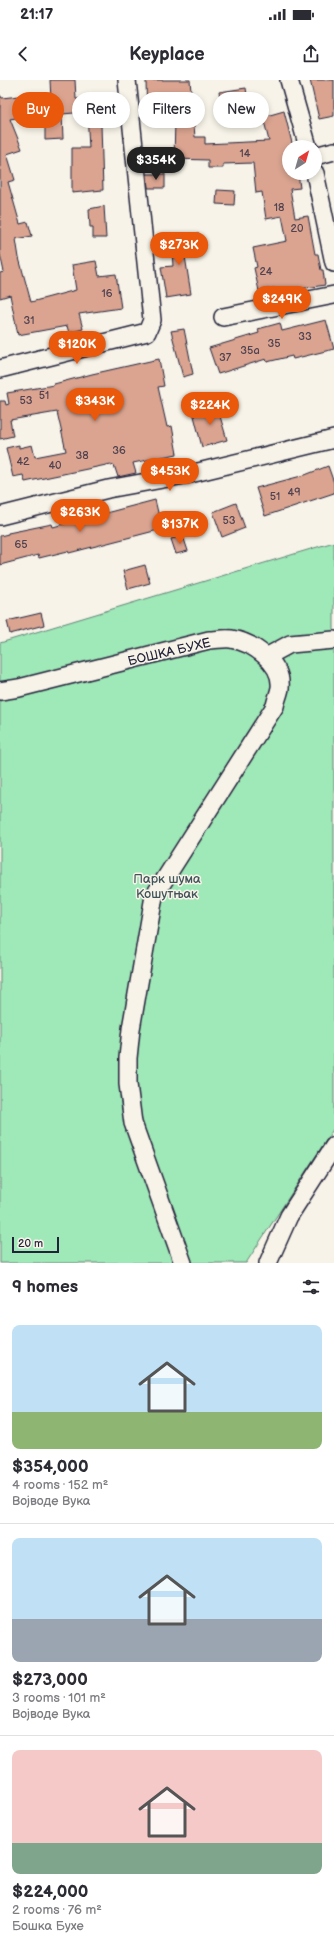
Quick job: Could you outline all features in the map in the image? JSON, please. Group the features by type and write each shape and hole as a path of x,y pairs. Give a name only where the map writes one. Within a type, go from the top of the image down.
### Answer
{"street":[{"path":"0,369 147,332 152,320 126,80"},
{"path":"289,80 306,140"},
{"path":"322,154 334,151"},
{"path":"316,180 334,263"},
{"path":"223,317 334,295"},
{"path":"0,516 108,488 190,474 334,439"},
{"name":"БОШКА БУХЕ","path":"0,692 209,640 230,639 251,645 266,657 277,671 280,686 275,706 154,896 131,1029 128,1058 128,1084 133,1123 183,1263"},
{"path":"266,657 290,644 334,640"},
{"path":"268,1263 289,1216 334,1146"}],"green space":[{"name":"Парк шума Кошутњак","path":"334,542 334,1128 246,1263 0,1263 0,643"}],"building":[{"path":"50,80 75,80 76,92 72,92 72,113 64,114 64,92 51,92"},
{"path":"146,80 190,80 191,92 146,92"},
{"path":"310,80 334,80 334,116 319,119"},
{"path":"246,88 247,92 219,92"},
{"path":"0,95 2,98 12,97 12,119 10,119 12,128 14,128 22,149 7,154 15,180 8,182 20,224 28,222 32,236 16,239 19,258 31,302 76,290 72,265 96,261 99,276 116,274 121,308 79,314 83,329 69,333 67,326 18,335 10,295 0,298 0,273 4,272 0,254"},
{"path":"284,111 291,140 282,140 282,180 299,180 300,188 290,189 295,218 308,216 315,254 318,254 321,270 323,270 325,285 275,293 274,288 259,291 254,268 257,267 253,248 287,241 282,216 266,219 262,192 256,193 253,163 223,164 223,168 208,168 208,160 174,159 175,128 194,128 195,137 205,137 205,144 269,141 266,128 269,128 269,115"},
{"path":"45,128 63,128 63,139 45,140"},
{"path":"88,128 101,128 103,190 72,193 72,148 89,148"},
{"path":"147,174 165,174 165,188 148,188"},
{"path":"217,190 235,191 234,205 216,204"},
{"path":"104,206 106,238 93,238 93,227 90,227 89,209"},
{"path":"199,234 199,249 184,250 191,294 166,298 161,267 173,266 171,236"},
{"path":"326,320 334,349 293,359 292,356 267,362 266,359 218,374 209,348 259,333 258,329 280,323 282,331"},
{"path":"184,329 193,374 183,377 171,331"},
{"path":"159,359 164,386 158,387 167,427 172,426 177,454 133,463 136,473 118,477 114,465 111,466 111,464 25,482 23,475 13,477 6,448 19,445 19,448 32,445 35,457 66,451 57,412 10,420 13,436 0,439 0,401 5,401 6,405 9,404 7,393 54,385 92,374"},
{"path":"217,406 227,440 202,447 193,412"},
{"path":"328,466 334,483 334,493 265,516 256,488 305,475"},
{"path":"155,500 162,529 69,553 68,551 39,558 38,555 0,565 0,536 52,524 53,527"},
{"path":"236,503 245,528 222,537 213,512"},
{"path":"183,536 188,551 176,554 171,539"},
{"path":"145,565 150,583 128,589 123,571"},
{"path":"41,613 44,625 10,634 7,621"}]}
